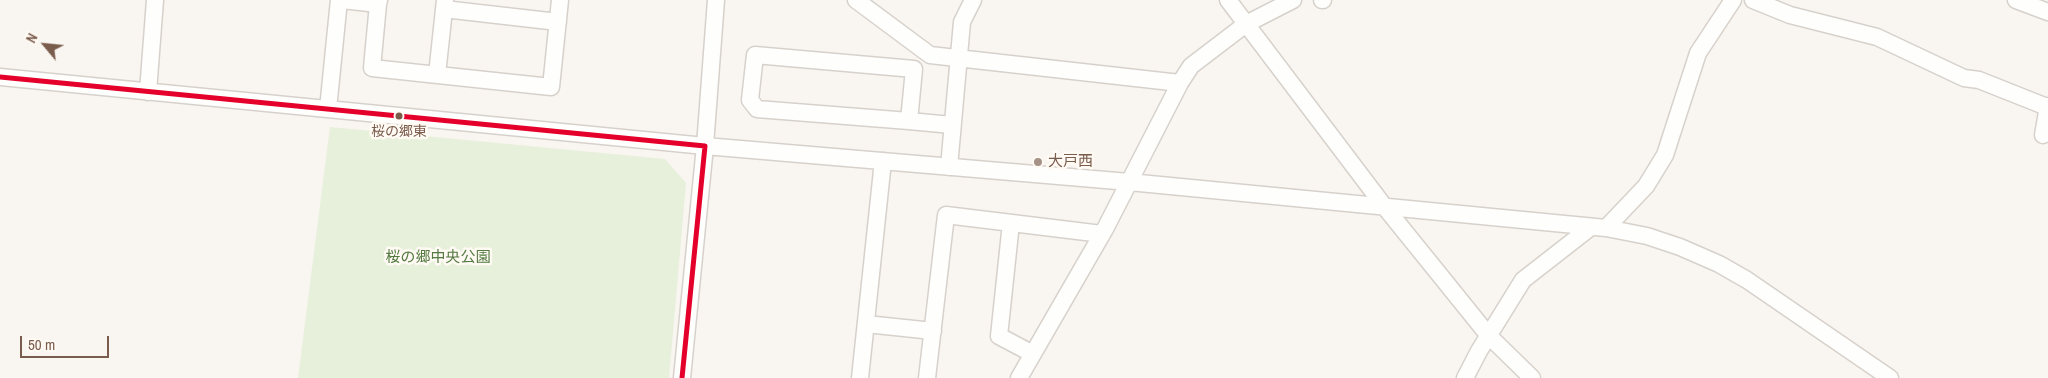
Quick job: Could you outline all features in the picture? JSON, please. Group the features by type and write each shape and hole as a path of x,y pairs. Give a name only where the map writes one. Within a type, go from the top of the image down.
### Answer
{"street":[{"path":"148,92 155,0"},
{"path":"328,109 340,0 378,2 372,68 551,87 560,0"},
{"path":"682,378 705,146 716,0"},
{"path":"856,0 930,55 1180,83"},
{"path":"948,167 962,22 973,0"},
{"path":"1228,0 1384,206 1489,336 1532,378"},
{"path":"1019,378 1102,234 1180,83 1191,66 1246,24 1293,0"},
{"path":"1465,378 1479,351 1523,280 1599,228 1646,186 1665,155 1698,53 1732,0"},
{"path":"1753,0 1790,15 1876,37 1964,78 1979,80 2048,106 2043,135"},
{"path":"2016,0 2048,12"},
{"path":"436,75 445,4 558,22"},
{"path":"909,121 914,69 755,55 750,100 757,109 952,125"},
{"path":"0,77 705,146 1129,182 1599,228 1647,236 1680,247 1719,264 1747,280 1890,378"},
{"path":"860,378 883,162"},
{"path":"927,378 946,215 1102,234"},
{"path":"1011,223 999,336 1032,354"},
{"path":"866,324 933,331"}],"green space":[{"name":"桜の郷中央公園","path":"330,127 665,159 686,183 669,378 298,378"}],"transit line":[{"path":"0,77 705,146"},
{"path":"682,378 705,146"}],"place":[{"name":"桜の郷東","path":"399,116"},
{"name":"大戸西","path":"1038,162"}]}
